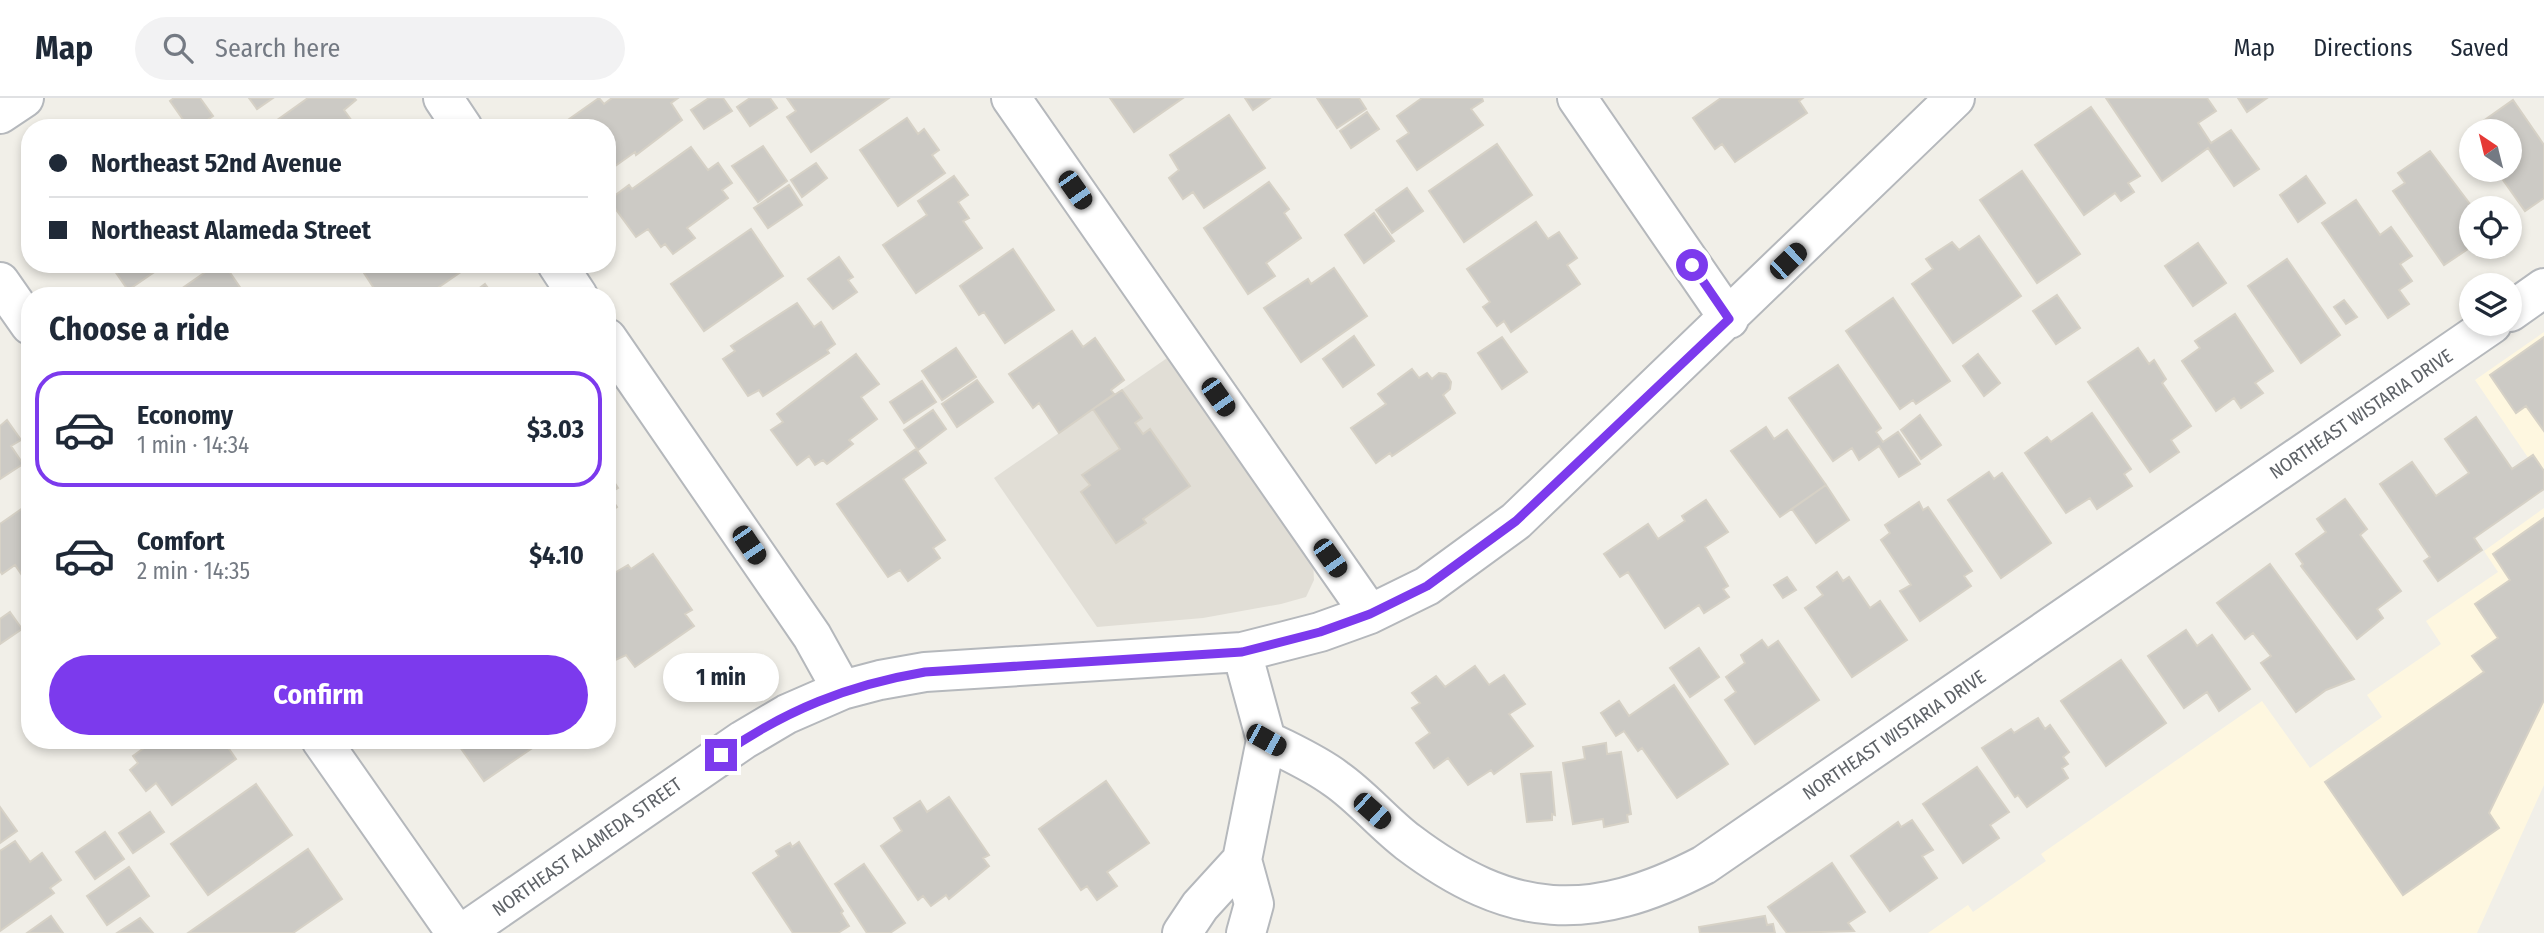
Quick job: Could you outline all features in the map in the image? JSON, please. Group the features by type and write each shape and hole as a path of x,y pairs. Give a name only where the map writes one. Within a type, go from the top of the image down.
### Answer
{"street":[{"path":"0,114 24,98"},
{"path":"443,98 457,119"},
{"path":"1011,98 1370,614"},
{"path":"1577,98 1729,319"},
{"name":"NORTHEAST ALAMEDA STREET","path":"463,933 743,740 787,715 842,690 925,672 1242,652 1320,632 1370,614 1427,586 1516,521 1729,319 1955,98"},
{"path":"0,282 21,312"},
{"path":"2522,304 2544,288"},
{"name":"NORTHEAST WISTARIA DRIVE","path":"1266,740 1336,778 1419,849 1472,883 1505,897 1535,905 1597,904 1661,887 1704,865 2475,336"},
{"path":"616,351 812,636 842,690"},
{"path":"1242,652 1266,740 1242,860 1254,904 1246,933"},
{"path":"327,749 456,933"},
{"path":"1182,933 1200,906 1242,860"}],"shaded area":[{"path":"2544,332 2544,481 2475,380"},
{"path":"1170,356 1313,562 1314,580 1306,597 1281,604 1203,618 1097,627 994,478"},
{"path":"2544,508 2544,785 2477,933 1928,933 1968,905 1973,912 2046,861 2041,854 2262,701 2310,768 2382,717 2367,695 2441,644 2426,621 2498,572 2484,551"}],"building":[{"path":"174,98 200,98 213,116 209,119 183,119 170,101"},
{"path":"249,98 273,98 257,109"},
{"path":"308,98 356,100 344,110 350,119 279,119"},
{"path":"599,98 604,104 612,98 678,98 671,103 682,120 636,155 635,152 616,165 616,119 569,119"},
{"path":"709,98 723,98 732,111 704,129 691,110"},
{"path":"750,98 770,98 777,108 750,126 737,107"},
{"path":"787,98 889,98 811,152 787,117 796,111"},
{"path":"1110,98 1183,98 1134,132"},
{"path":"1245,98 1270,98 1253,110"},
{"path":"1317,98 1359,98 1366,109 1337,128"},
{"path":"1422,98 1482,98 1483,101 1471,109 1483,125 1417,170 1397,141 1409,133 1397,116"},
{"path":"1721,98 1803,98 1799,101 1807,113 1735,162 1722,144 1715,149 1693,118"},
{"path":"2106,98 2207,98 2216,111 2198,123 2211,143 2231,130 2259,169 2234,186 2208,148 2162,181"},
{"path":"2238,98 2267,98 2247,112"},
{"path":"2513,100 2544,145 2544,198 2525,211 2522,207 2522,196 2514,196 2504,182 2522,182 2522,119 2486,119"},
{"path":"2091,107 2140,176 2128,183 2134,192 2121,201 2115,193 2084,215 2035,145"},
{"path":"1367,112 1379,129 1351,148 1340,131"},
{"path":"1229,115 1265,168 1204,208 1193,192 1183,199 1169,178 1179,170 1170,155"},
{"path":"907,118 918,134 924,129 939,150 932,155 945,173 898,206 860,150"},
{"path":"1497,144 1532,195 1464,242 1429,191"},
{"path":"763,146 787,181 758,202 732,166"},
{"path":"691,147 708,170 718,163 732,183 722,190 728,198 687,228 695,238 673,254 665,244 661,247 648,229 636,237 616,210 616,195 629,185 632,189"},
{"path":"2430,151 2464,196 2459,196 2459,255 2444,265 2393,191 2405,183 2398,173"},
{"path":"816,163 827,178 802,197 791,180"},
{"path":"2022,171 2080,254 2037,283 1980,200"},
{"path":"954,176 968,195 958,202 969,218 963,221 982,248 916,293 883,245 927,215 918,201"},
{"path":"2306,176 2325,203 2298,222 2280,195"},
{"path":"1269,182 1289,209 1284,213 1301,238 1266,263 1275,276 1248,294 1204,228"},
{"path":"789,185 802,205 768,228 754,208"},
{"path":"1407,188 1423,211 1392,233 1376,210"},
{"path":"2356,200 2380,235 2391,227 2412,256 2400,264 2412,281 2399,290 2409,304 2388,318 2322,223"},
{"path":"1374,213 1394,241 1364,263 1345,235"},
{"path":"1536,222 1548,239 1559,232 1577,258 1567,265 1580,284 1511,332 1504,321 1497,326 1483,307 1490,302 1467,269"},
{"path":"751,229 783,276 704,331 671,284"},
{"path":"1979,236 2021,296 1953,343 1912,284 1933,269 1926,259 1952,242 1959,250"},
{"path":"2198,243 2226,283 2193,306 2165,266"},
{"path":"1013,249 1054,310 1005,343 984,312 979,315 960,286"},
{"path":"839,257 853,277 848,280 857,292 833,309 808,279"},
{"path":"2287,259 2340,335 2301,363 2248,286"},
{"path":"1334,268 1367,316 1301,362 1264,308 1308,279 1311,284"},
{"path":"116,273 153,273 132,287 126,287"},
{"path":"204,273 230,273 240,287 184,287"},
{"path":"364,273 459,273 439,287 373,287"},
{"path":"2057,295 2080,328 2056,344 2033,311"},
{"path":"1893,298 1950,381 1916,404 1913,400 1900,409 1846,331"},
{"path":"2344,300 2357,317 2346,324 2334,307"},
{"path":"797,303 814,327 821,322 835,344 827,350 829,353 763,396 759,390 748,396 723,359 735,351 731,346"},
{"path":"2235,314 2273,371 2255,383 2263,393 2241,408 2234,398 2216,411 2182,361 2200,348 2195,341"},
{"path":"1072,331 1083,347 1095,338 1124,380 1111,390 1114,394 1059,433 1039,403 1033,408 1009,374"},
{"path":"1354,336 1374,365 1343,387 1323,359"},
{"path":"1502,337 1527,372 1502,389 1478,353"},
{"path":"2544,337 2544,431 2526,406 2516,413 2490,375"},
{"path":"956,348 976,377 942,400 922,371"},
{"path":"2138,348 2149,364 2154,360 2166,379 2162,383 2191,426 2171,440 2179,452 2150,472 2088,382"},
{"path":"856,354 879,384 861,397 877,419 849,440 853,444 827,464 823,460 815,465 809,456 797,465 771,430 783,422 777,414"},
{"path":"1978,354 2000,383 1984,396 1963,366"},
{"path":"1838,365 1881,428 1876,432 1883,442 1898,432 1920,464 1899,477 1879,446 1859,460 1852,448 1833,461 1789,398"},
{"path":"1412,369 1419,378 1427,373 1432,379 1439,373 1446,374 1451,382 1450,389 1443,395 1455,413 1392,456 1390,453 1376,463 1351,428 1386,404 1378,394"},
{"path":"977,380 993,402 957,427 942,404"},
{"path":"922,381 936,402 904,423 890,402"},
{"path":"1122,390 1142,418 1135,423 1143,434 1150,429 1190,486 1143,519 1146,523 1116,543 1081,492 1090,485 1082,475 1120,449 1093,409"},
{"path":"933,410 946,429 918,450 904,430"},
{"path":"2092,413 2131,469 2124,474 2132,486 2097,509 2090,498 2066,513 2025,453 2047,437 2051,442"},
{"path":"1920,415 1941,445 1921,459 1901,430"},
{"path":"2476,417 2512,469 2533,455 2544,471 2544,489 2474,538 2482,550 2438,581 2424,561 2430,557 2380,484 2412,462 2436,496 2469,473 2445,439"},
{"path":"7,420 21,440 11,446 21,465 0,479 0,426"},
{"path":"1766,427 1774,439 1787,430 1826,485 1780,517 1731,451"},
{"path":"916,449 926,463 903,479 945,540 933,548 940,558 908,581 900,570 888,577 837,504"},
{"path":"1989,472 1994,479 2002,473 2051,543 2001,578 1948,500"},
{"path":"1826,485 1849,520 1816,543 1792,509"},
{"path":"2345,499 2367,529 2360,535 2401,591 2377,609 2383,618 2357,639 2301,566 2303,564 2296,554 2326,532 2317,519"},
{"path":"1706,500 1728,532 1705,547 1728,586 1723,589 1729,597 1704,613 1699,605 1665,628 1628,572 1620,577 1604,554 1648,524 1658,539 1685,521 1682,516"},
{"path":"1919,502 1923,510 1928,507 1972,571 1964,576 1971,586 1920,621 1900,591 1911,585 1881,540 1890,533 1885,525"},
{"path":"21,509 21,574 15,565 2,574 0,571 0,524"},
{"path":"2544,518 2544,700 2489,813 2499,828 2403,895 2325,782 2484,672 2472,656 2498,638 2475,604 2510,580 2493,554"},
{"path":"653,554 692,610 685,614 694,626 635,667 626,655 616,660 616,572 628,565 631,569"},
{"path":"2270,564 2354,679 2326,690 2296,712 2261,663 2271,656 2253,633 2245,639 2217,603"},
{"path":"1837,572 1843,581 1849,577 1870,608 1880,601 1907,640 1852,677 1805,608 1823,595 1817,587"},
{"path":"1787,577 1796,590 1783,598 1774,585"},
{"path":"10,612 21,630 0,644 0,619"},
{"path":"2186,630 2197,646 2212,635 2250,689 2219,711 2207,692 2184,708 2148,656"},
{"path":"1762,640 1768,648 1778,641 1819,700 1755,744 1725,700 1736,692 1726,677 1745,663 1741,655"},
{"path":"1699,648 1719,677 1690,697 1670,668"},
{"path":"2121,660 2166,723 2106,766 2061,701"},
{"path":"1475,666 1489,685 1504,675 1525,704 1509,714 1533,746 1494,774 1491,770 1468,785 1448,758 1434,768 1416,743 1430,733 1412,708 1420,703 1412,693 1436,676 1445,687"},
{"path":"1674,685 1728,764 1677,798 1642,748 1638,751 1624,731 1616,736 1601,713 1619,701 1629,716"},
{"path":"2038,718 2045,729 2050,725 2069,752 2063,757 2068,764 2062,768 2068,778 2027,807 2018,795 2015,797 1982,748 2011,729 2014,733"},
{"path":"1606,743 1607,754 1621,752 1631,814 1627,815 1628,822 1604,827 1603,819 1573,824 1563,763 1585,759 1583,747"},
{"path":"143,749 229,749 236,759 172,805 156,783 146,791 130,770 138,763 133,756"},
{"path":"461,749 531,749 484,781"},
{"path":"1977,767 2009,812 1990,825 1999,838 1963,863 1923,804"},
{"path":"1551,772 1555,815 1552,814 1552,820 1527,822 1521,774"},
{"path":"1106,781 1149,843 1107,872 1117,886 1097,900 1087,886 1081,890 1039,829"},
{"path":"256,784 292,835 208,895 171,844"},
{"path":"949,797 989,855 983,858 989,866 949,899 946,895 931,906 923,896 918,900 881,846 902,831 894,818 920,801 927,812"},
{"path":"0,807 17,831 0,843"},
{"path":"150,812 164,832 133,853 119,833"},
{"path":"1912,820 1933,850 1922,856 1937,878 1890,911 1851,856 1898,822 1901,827"},
{"path":"105,832 124,859 95,879 76,852"},
{"path":"15,841 30,862 42,853 61,880 50,888 54,893 0,931 0,851"},
{"path":"799,842 843,911 841,913 849,926 838,933 793,933 753,873 779,856 776,851 790,843 792,847"},
{"path":"308,849 342,899 293,933 188,933"},
{"path":"1832,863 1865,912 1848,923 1854,931 1787,933 1768,907"},
{"path":"864,864 905,923 890,933 867,933 835,884"},
{"path":"129,867 149,896 107,925 87,896"},
{"path":"51,916 63,933 27,933"},
{"path":"1765,916 1767,925 1773,924 1775,933 1700,933 1699,927"},
{"path":"140,918 153,933 117,933"}],"route":[{"path":"721,755 787,715 842,690 880,680 925,672 1242,652 1320,632 1370,614 1427,586 1516,521 1729,319 1692,265"}]}
